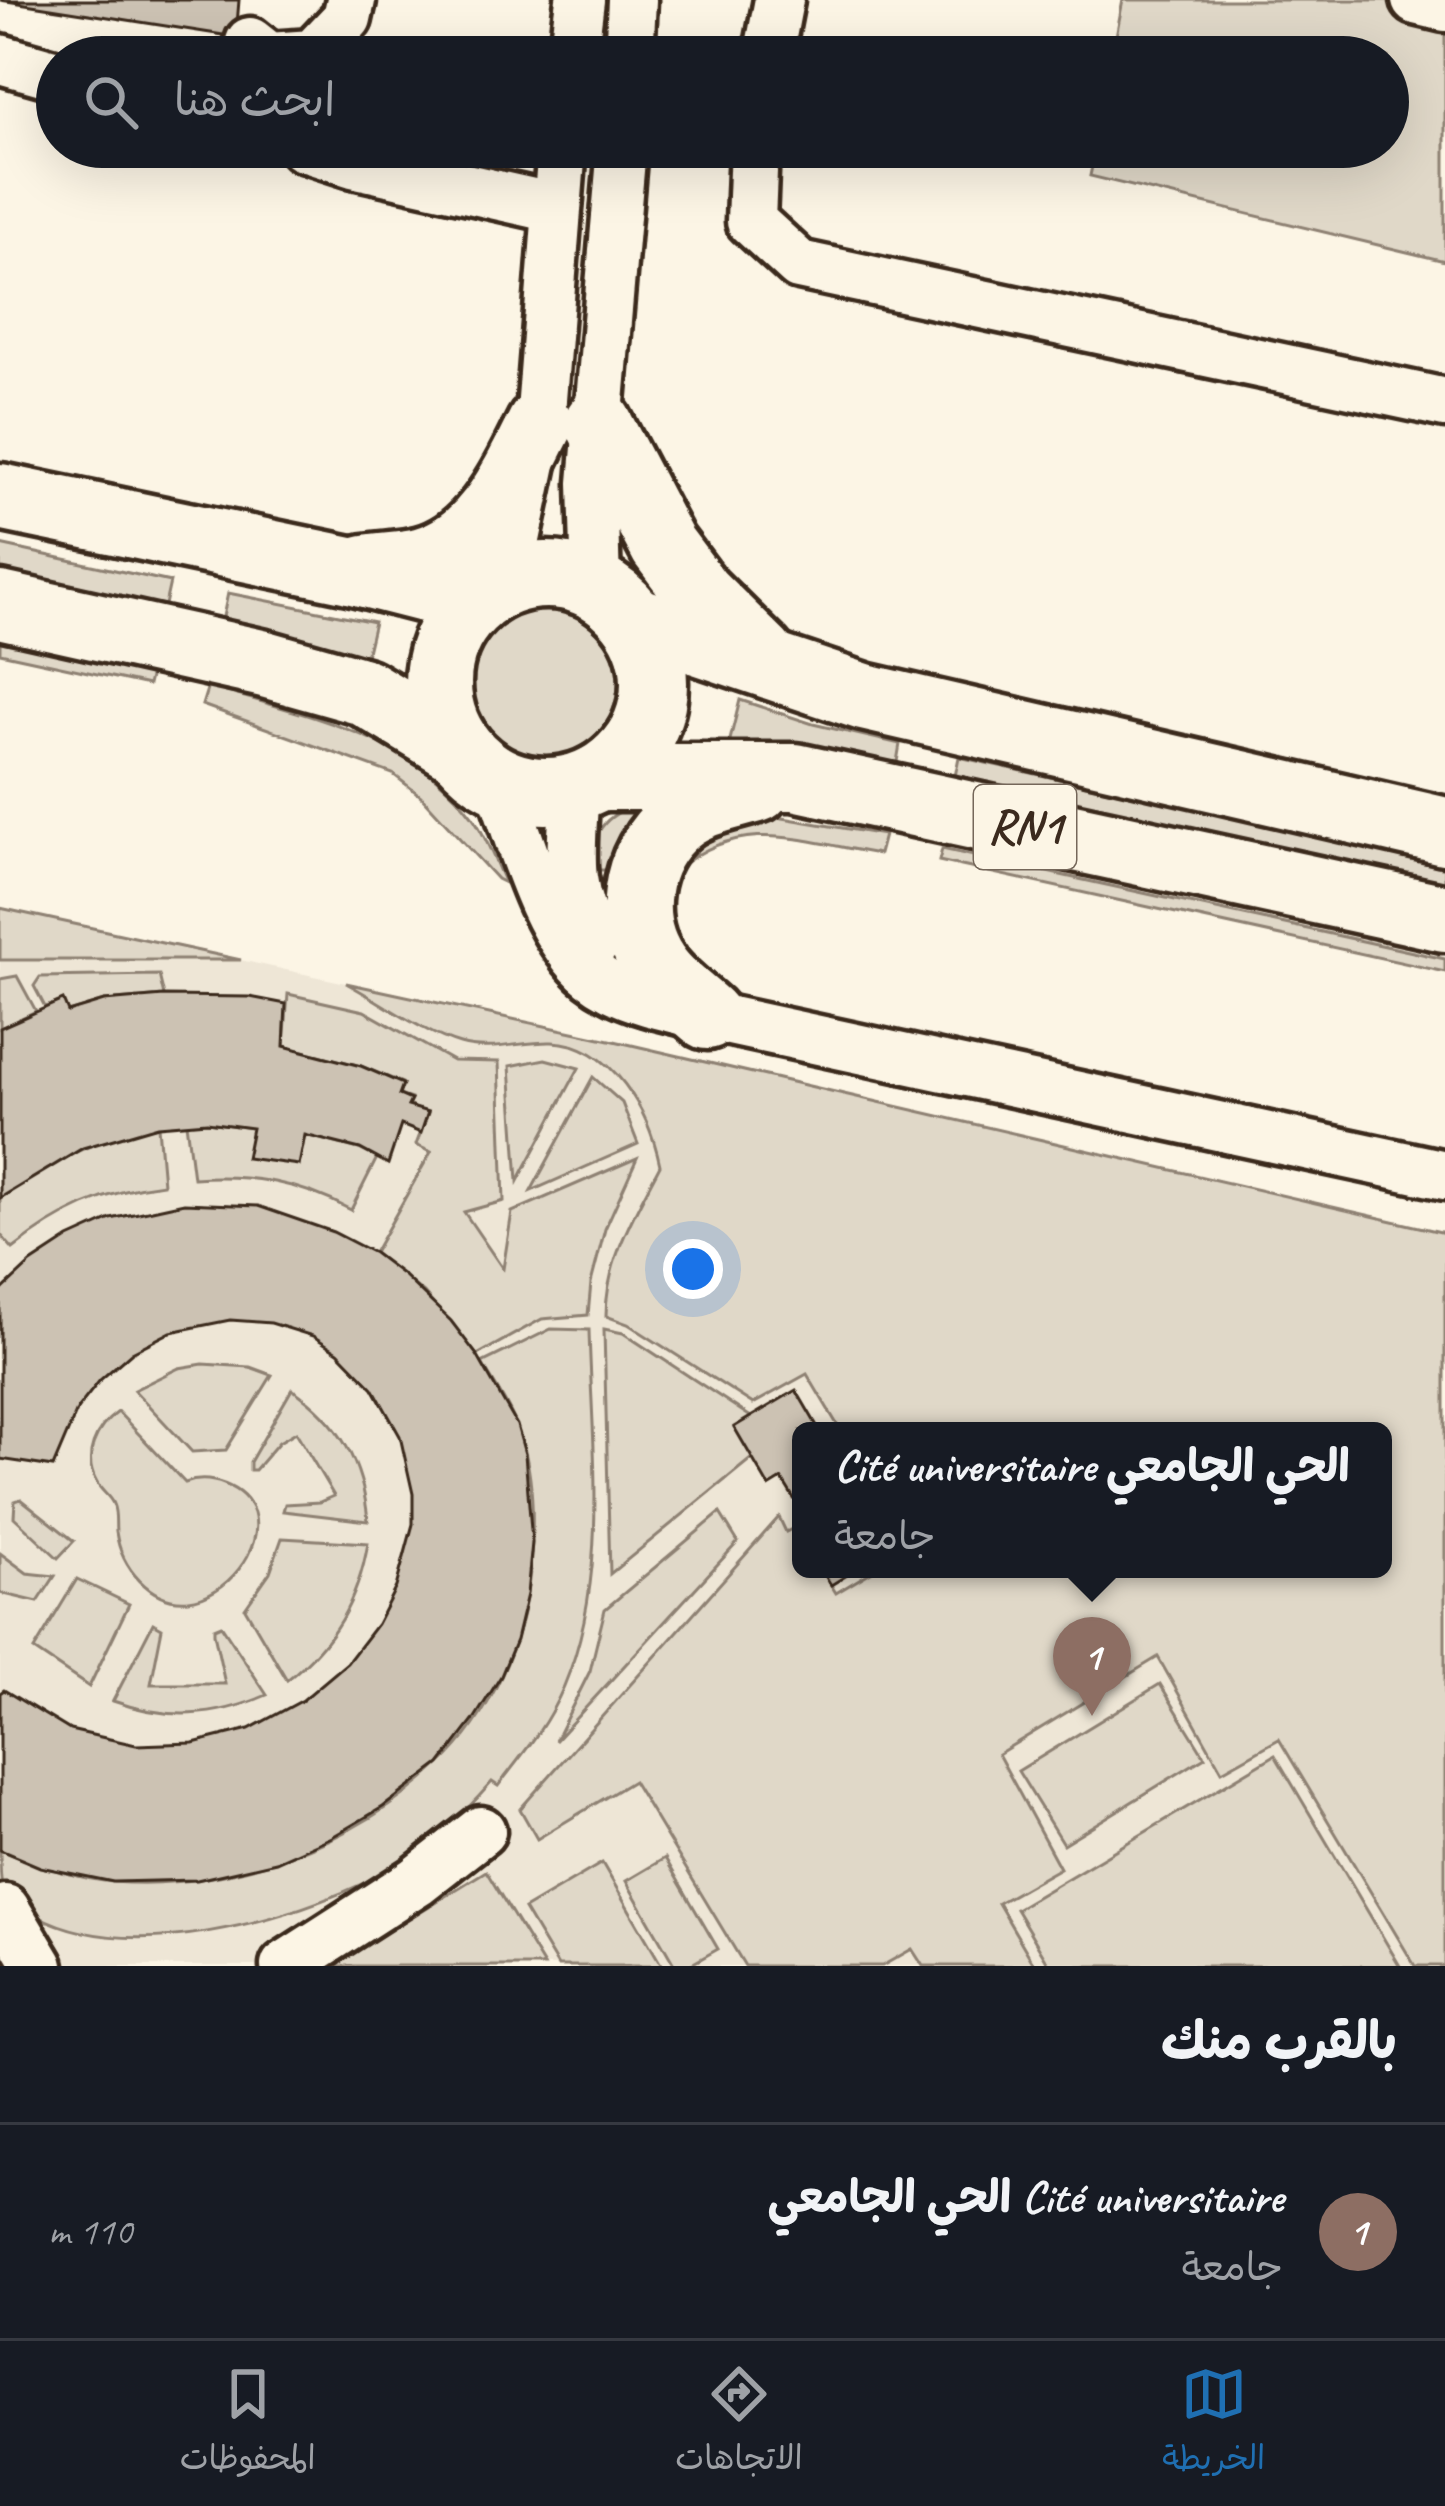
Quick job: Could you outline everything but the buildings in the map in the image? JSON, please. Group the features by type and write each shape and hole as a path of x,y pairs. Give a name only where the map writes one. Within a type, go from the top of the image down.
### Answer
{"highway":[{"path":"350,570 423,560 454,546 487,516 512,481 569,423 699,594 778,670"},
{"name":"RN1","path":"0,497 432,591 487,594 552,574 778,670 864,697 1445,831"},
{"path":"480,765 445,723 438,677 450,632 487,594"},
{"path":"587,782 632,747 652,706 655,676 649,647 616,603"},
{"name":"RN1","path":"0,605 265,664 364,692 480,765 550,791 587,782 795,777 1445,918"},
{"path":"686,1011 644,943 635,902 643,869 666,832 691,811 795,777"}],"street":[{"path":"330,36 347,18 351,0"},
{"path":"576,36 580,0"},
{"path":"629,36 632,0"},
{"path":"772,36 779,0"},
{"path":"1416,0 1445,7"},
{"path":"0,59 36,69"},
{"path":"375,168 555,208"},
{"path":"560,168 555,208 569,423 593,483 616,603"},
{"path":"487,594 569,423 618,168"},
{"path":"753,168 751,220 799,265 1445,403"},
{"path":"480,765 570,950 590,973 612,987 686,1011 1445,1174"},
{"path":"587,782 573,896 579,914 596,941 686,1011"},
{"path":"284,1966 417,1881 481,1831"},
{"path":"5,1909 39,1966"}],"shaded area":[{"path":"1123,0 1445,0 1445,261 1090,176 1092,168 1409,168 1409,36 1116,36"},
{"path":"0,545 170,582 163,614 0,578"},
{"path":"228,593 374,622 364,665 221,626"},
{"path":"545,610 573,615 597,631 613,655 618,683 613,711 597,735 573,751 545,756 517,751 493,735 477,711 472,683 477,655 493,631 517,615"},
{"path":"0,639 151,673 148,685 0,653"},
{"path":"208,686 352,731 418,765 472,816 505,883 421,796 393,774 202,705"},
{"path":"740,700 813,724 900,744 895,774 729,744"},
{"path":"959,757 1445,864 1445,895 953,786"},
{"path":"632,807 648,807 625,870 589,870 605,823"},
{"path":"759,814 884,835 879,854 800,839 751,837 703,852 679,868 662,858"},
{"path":"942,849 1445,959 1445,972 939,861"},
{"path":"0,908 610,1040 866,1422 792,1422 792,1578 1384,1578 1445,1966 0,1966"},
{"path":"0,908 241,960 0,960"},
{"path":"159,975 164,996 104,1001 68,1012 63,1001 45,1007 34,986 40,977"},
{"path":"17,976 36,1011 0,1028 0,979"},
{"path":"346,983 1445,1233 1445,1966 1415,1966 1279,1739 1222,1771 1158,1657 998,1754 1060,1868 998,1903 1035,1966 923,1966 912,1949 882,1966 745,1966 633,1781 537,1839 520,1809 779,1517 786,1532 792,1529 792,1578 827,1578 836,1593 861,1578 1392,1578 1392,1422 836,1422 807,1374 753,1404 628,1324 606,1316 616,1256 660,1165 647,1124 625,1084 593,1055 574,1046 552,1042 460,1044"},
{"path":"288,994 364,1011 453,1061 499,1062 504,1201 464,1212 503,1269 512,1212 637,1158 605,1229 588,1315 542,1319 477,1355 424,1293 374,1253 431,1152 416,1145 428,1113 408,1106 411,1099 399,1095 402,1083 361,1066 284,1046"},
{"path":"545,1059 579,1068 518,1181 510,1066"},
{"path":"593,1077 622,1103 638,1144 531,1191"},
{"path":"186,1123 252,1128 299,1165 305,1135 377,1158 351,1210 274,1182 193,1178"},
{"path":"158,1126 163,1184 84,1205 13,1249 0,1234 0,1198 18,1185 95,1144"},
{"path":"551,1329 589,1330 595,1511 588,1601 564,1686 543,1726 498,1786 492,1782 440,1834 396,1866 344,1892 257,1921 163,1937 117,1937 74,1930 12,1899 2,1886 0,1850 55,1870 113,1882 201,1879 245,1870 330,1840 369,1818 406,1793 458,1746 489,1701 512,1650 531,1553 532,1498 523,1444 482,1363"},
{"path":"604,1329 623,1333 751,1417 752,1458 610,1574"},
{"path":"203,1364 250,1367 272,1375 226,1450 192,1452 134,1390 179,1368"},
{"path":"292,1389 323,1415 346,1446 361,1481 368,1521 283,1511 285,1504 320,1502 334,1496 296,1432 250,1470 250,1462"},
{"path":"118,1412 185,1483 225,1484 243,1496 254,1513 253,1542 239,1569 202,1597 175,1600 162,1596 140,1581 124,1558 114,1507 97,1483 91,1463 97,1435"},
{"path":"21,1499 74,1541 58,1558 14,1517 15,1501"},
{"path":"720,1513 738,1542 555,1741 590,1671 605,1609"},
{"path":"282,1538 368,1543 358,1584 341,1620 318,1651 287,1680 245,1608 270,1572"},
{"path":"0,1553 27,1573 55,1576 38,1602 0,1593"},
{"path":"77,1579 129,1604 89,1687 34,1650"},
{"path":"153,1623 162,1628 151,1684 225,1684 214,1633 221,1625 267,1695 190,1714 113,1701"},
{"path":"1160,1684 1205,1757 1063,1844 1018,1771"},
{"path":"1275,1755 1400,1966 1050,1966 1016,1909"},
{"path":"665,1858 718,1949 688,1966 675,1966 626,1881"},
{"path":"602,1863 662,1966 558,1966 524,1909"},
{"path":"486,1871 544,1966 332,1966"}],"place":[{"name":"Cité universitaire الحي الجامعي","path":"1092,1716"}]}
